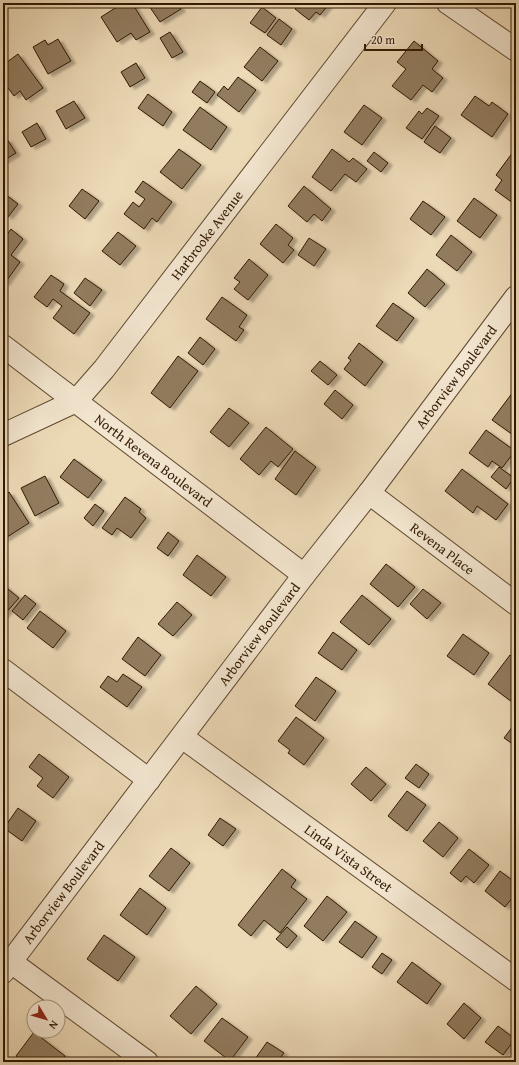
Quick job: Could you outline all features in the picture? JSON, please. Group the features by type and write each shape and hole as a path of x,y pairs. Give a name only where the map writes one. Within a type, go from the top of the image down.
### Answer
{"street":[{"name":"Harbrooke Avenue","path":"3,435 76,401 104,369 385,3"},
{"path":"448,3 516,50"},
{"name":"Arborview Boulevard","path":"7,967 516,296"},
{"name":"North Revena Boulevard","path":"3,346 304,575"},
{"name":"Revena Place","path":"368,492 516,604"},
{"path":"3,670 149,780"},
{"name":"Linda Vista Street","path":"182,737 516,980"},
{"path":"7,967 147,1062"}],"building":[{"path":"123,3 132,3 150,32 136,40 131,33 117,42 101,17"},
{"path":"147,3 177,3 181,9 160,22"},
{"path":"300,3 330,3 320,15 316,12 309,20 295,9"},
{"path":"262,7 276,18 265,33 250,23"},
{"path":"279,19 292,29 281,45 267,35"},
{"path":"170,32 183,52 172,58 160,38"},
{"path":"58,39 71,61 48,74 33,47 45,40 48,45"},
{"path":"414,41 438,61 432,69 443,78 432,92 423,85 411,100 392,86 406,69 397,62"},
{"path":"260,47 278,61 262,81 244,67"},
{"path":"18,54 43,88 26,100 20,91 14,96 3,81 3,65"},
{"path":"136,63 145,78 130,87 121,72"},
{"path":"238,77 256,90 239,112 217,95 224,86 228,90"},
{"path":"200,81 215,92 207,103 192,92"},
{"path":"148,94 172,112 163,126 138,108"},
{"path":"475,96 489,106 492,102 508,114 492,137 461,115"},
{"path":"74,101 85,118 66,129 56,111"},
{"path":"364,105 382,118 362,145 344,132"},
{"path":"200,107 227,127 211,150 183,130"},
{"path":"427,108 439,116 422,139 406,128 419,111 422,114"},
{"path":"37,123 46,139 31,147 22,132"},
{"path":"435,126 451,138 440,153 424,142"},
{"path":"7,139 16,153 3,161 3,142"},
{"path":"516,148 516,199 513,203 495,190 502,180 496,175"},
{"path":"179,149 201,165 182,189 160,172"},
{"path":"332,149 349,162 353,158 367,169 356,182 345,174 331,191 312,177"},
{"path":"374,152 388,163 381,172 367,161"},
{"path":"143,181 172,202 157,222 152,218 144,229 124,214 133,202 139,207 145,199 135,192"},
{"path":"304,186 331,209 322,221 314,214 307,222 288,206"},
{"path":"82,189 99,201 85,219 69,206"},
{"path":"5,194 18,204 8,217 3,213 3,197"},
{"path":"474,198 497,215 480,238 457,221"},
{"path":"423,201 445,217 431,235 410,219"},
{"path":"276,224 293,238 288,245 294,250 283,263 260,244"},
{"path":"11,229 23,239 11,255 20,262 5,283 3,282 3,240"},
{"path":"118,232 136,246 120,265 102,251"},
{"path":"451,235 472,252 457,271 436,255"},
{"path":"309,238 326,249 314,266 298,255"},
{"path":"249,259 268,275 248,300 234,289 240,282 234,278"},
{"path":"427,269 445,284 425,307 408,293"},
{"path":"51,275 64,284 60,291 90,313 74,334 53,318 62,306 53,299 47,307 34,297"},
{"path":"85,278 102,290 90,306 74,293"},
{"path":"222,297 247,315 239,327 244,330 236,341 206,319"},
{"path":"393,303 414,318 397,341 376,326"},
{"path":"200,337 215,349 203,365 188,353"},
{"path":"359,343 383,362 365,386 344,369 351,360 348,358"},
{"path":"178,356 198,371 170,408 151,393"},
{"path":"320,361 337,375 328,385 311,371"},
{"path":"335,390 353,405 342,419 324,404"},
{"path":"513,392 516,394 516,437 492,420"},
{"path":"229,408 249,423 229,447 210,432"},
{"path":"266,427 293,449 278,467 271,461 259,475 240,459"},
{"path":"486,430 515,451 502,468 492,461 488,467 469,453"},
{"path":"295,451 316,467 296,495 275,479"},
{"path":"74,459 102,480 88,498 60,477"},
{"path":"499,467 514,478 506,489 491,477"},
{"path":"462,469 508,504 496,520 477,506 473,513 445,491"},
{"path":"45,476 59,503 35,516 21,488"},
{"path":"9,492 29,523 4,539 3,496"},
{"path":"125,497 141,509 139,512 146,518 131,538 117,528 112,535 102,528"},
{"path":"95,504 104,511 93,526 84,518"},
{"path":"168,532 179,541 168,556 157,548"},
{"path":"197,555 226,577 211,596 183,575"},
{"path":"386,564 415,587 398,607 370,584"},
{"path":"3,585 19,598 4,615 3,614"},
{"path":"423,589 441,603 427,619 410,604"},
{"path":"25,595 36,604 23,620 12,611"},
{"path":"362,595 391,619 369,645 340,622"},
{"path":"177,602 192,615 173,636 158,624"},
{"path":"40,611 66,631 53,648 27,628"},
{"path":"333,632 357,650 342,670 318,653"},
{"path":"463,634 489,653 474,675 447,656"},
{"path":"138,637 161,655 145,676 122,659"},
{"path":"510,655 516,660 516,705 488,684"},
{"path":"123,674 142,687 127,707 100,687 108,676 117,682"},
{"path":"316,677 336,691 315,721 295,706"},
{"path":"296,717 324,738 304,765 288,753 290,750 278,741"},
{"path":"516,722 516,746 504,738"},
{"path":"39,754 69,777 53,798 37,786 43,778 29,767"},
{"path":"416,764 429,774 419,788 405,778"},
{"path":"366,767 386,784 371,801 351,784"},
{"path":"407,791 426,805 407,831 388,816"},
{"path":"18,808 36,821 22,841 4,828"},
{"path":"220,818 236,829 223,846 208,835"},
{"path":"439,822 458,838 443,857 423,841"},
{"path":"171,848 190,863 169,891 149,876"},
{"path":"469,849 489,865 474,883 466,876 461,882 450,873"},
{"path":"282,869 296,880 291,887 307,899 280,933 264,920 251,936 238,925"},
{"path":"500,871 516,883 516,893 505,907 485,891"},
{"path":"140,888 166,908 147,935 120,915"},
{"path":"327,896 347,912 323,941 304,926"},
{"path":"355,921 377,937 362,958 339,942"},
{"path":"287,927 297,936 287,948 276,939"},
{"path":"104,935 135,957 118,981 87,959"},
{"path":"382,953 392,960 382,974 372,967"},
{"path":"412,962 441,984 427,1004 397,982"},
{"path":"196,986 217,1004 191,1034 170,1016"},
{"path":"464,1003 481,1018 464,1039 447,1024"},
{"path":"222,1018 248,1037 230,1061 204,1041"},
{"path":"498,1026 515,1039 503,1055 485,1042"},
{"path":"29,1039 43,1039 65,1056 60,1062 25,1062 16,1056"},
{"path":"267,1042 284,1053 277,1062 253,1062"}]}
